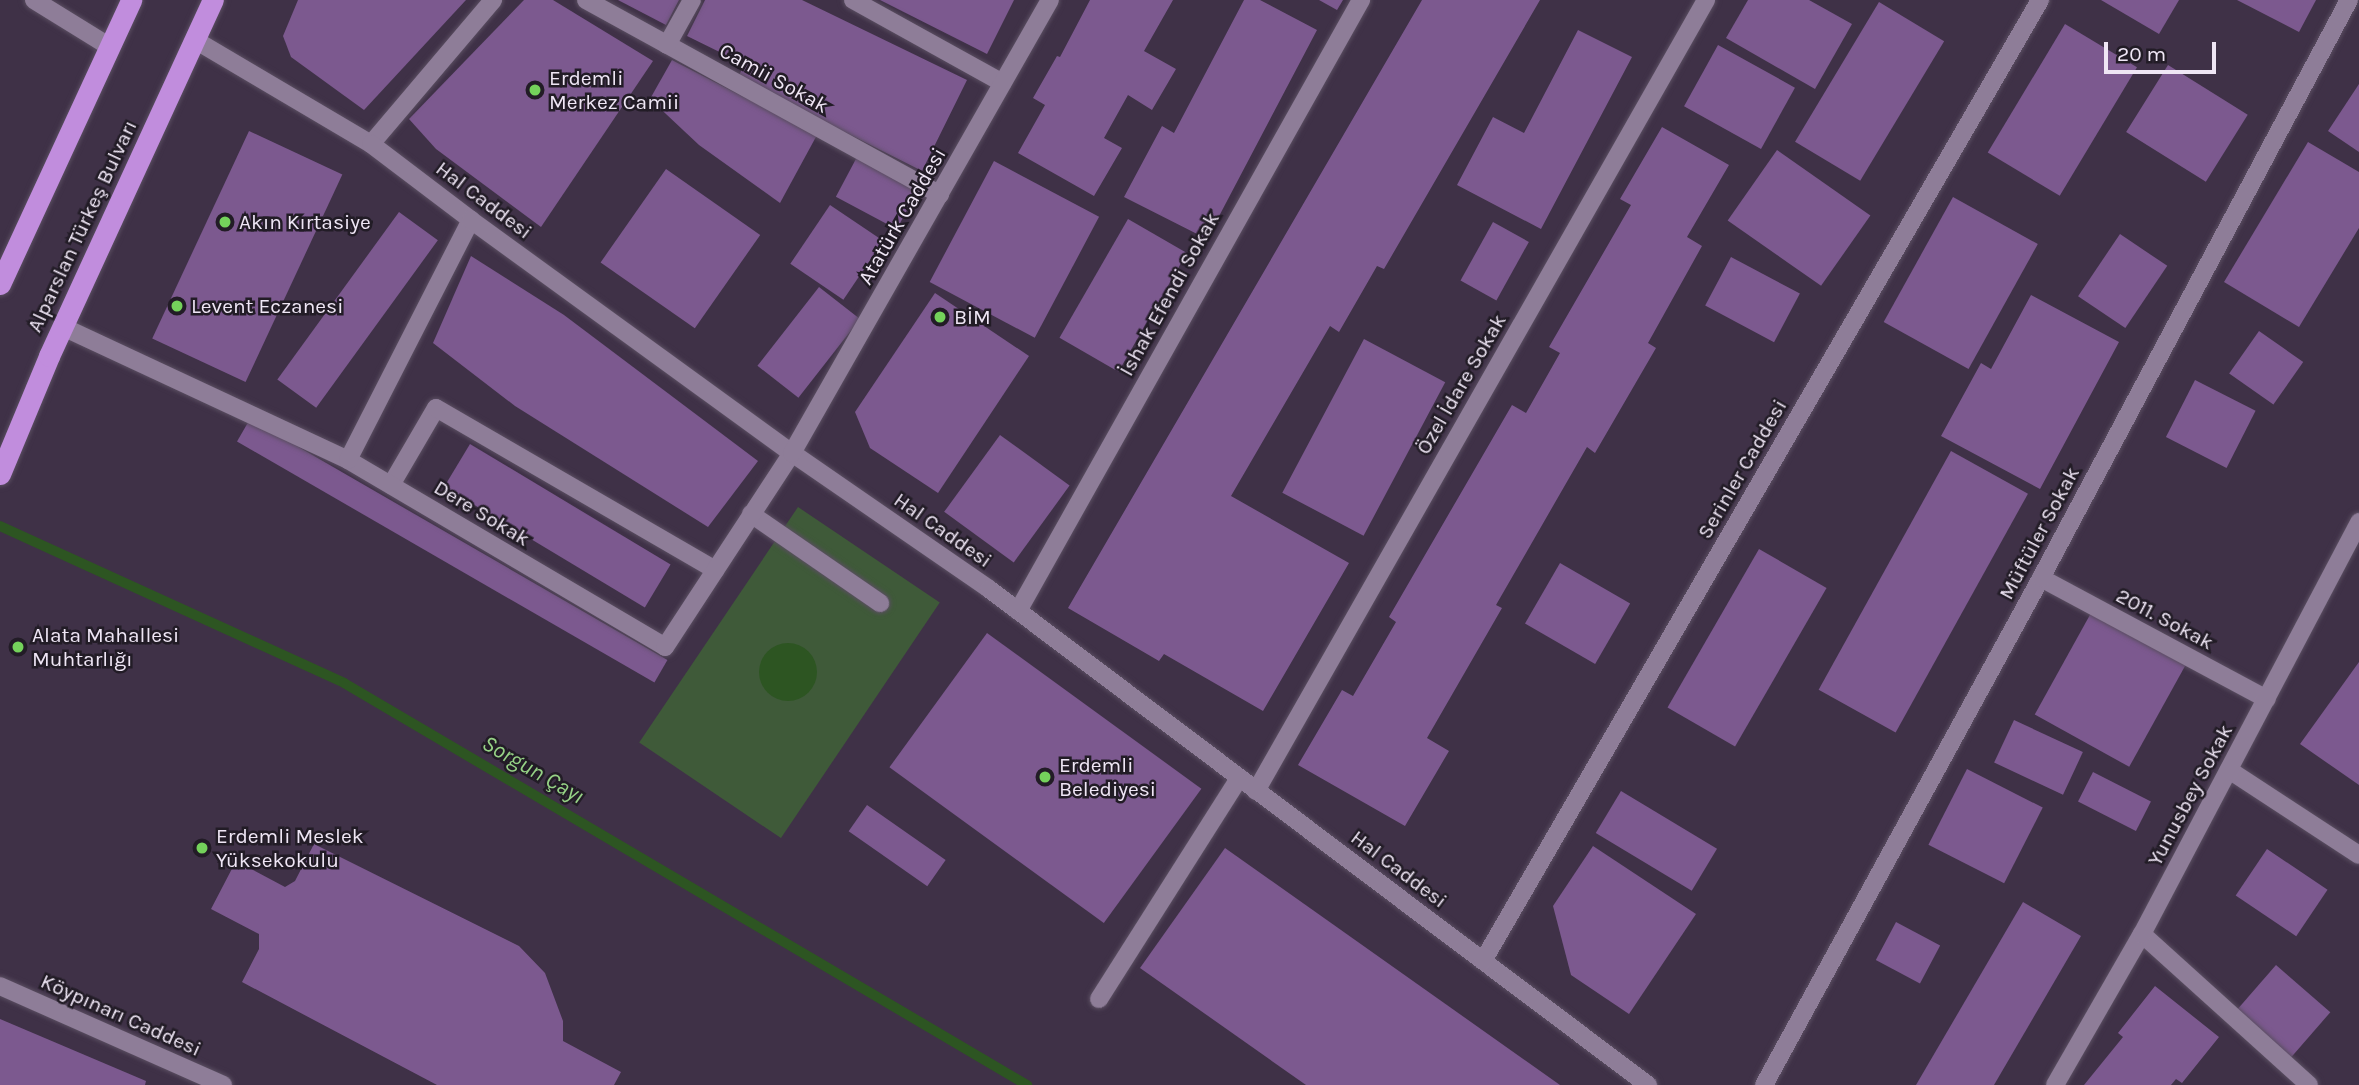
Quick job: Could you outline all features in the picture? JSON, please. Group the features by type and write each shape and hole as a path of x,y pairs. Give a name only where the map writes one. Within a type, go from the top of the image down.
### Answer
{"highway":[{"path":"0,284 131,0"},
{"name":"Alparslan Türkeş Bulvarı","path":"0,474 49,356 213,0"}],"street":[{"path":"34,0 110,47"},
{"path":"371,144 493,0"},
{"name":"Camii Sokak","path":"586,0 940,195"},
{"path":"667,45 691,0"},
{"path":"853,0 1003,83"},
{"name":"Atatürk Caddesi","path":"792,453 1050,0"},
{"name":"İshak Efendi Sokak","path":"1018,611 1361,0"},
{"name":"Özel İdare Sokak","path":"1256,791 1706,0"},
{"name":"Serinler Caddesi","path":"1483,961 2040,0"},
{"name":"Müftüler Sokak","path":"1764,1085 2041,578 2349,0"},
{"name":"Hal Caddesi","path":"195,40 371,144 792,453 1018,611 1648,1085"},
{"path":"348,460 471,220"},
{"name":"Dere Sokak","path":"63,327 348,460 665,647 792,453"},
{"path":"391,485 436,408 715,569"},
{"path":"751,514 880,603"},
{"name":"Yunusbey Sokak","path":"2059,1083 2142,934 2359,522"},
{"name":"2011. Sokak","path":"2041,578 2267,699"},
{"path":"2229,770 2359,855"},
{"path":"1099,999 1238,778"},
{"path":"2142,934 2309,1085"},
{"name":"Köypınarı Caddesi","path":"0,986 213,1083"}],"shaded area":[{"path":"798,507 940,603 781,838 639,742"},
{"path":"788,643 804,648 812,656 817,672 812,688 804,696 788,701 772,696 764,688 759,672 764,656 772,648"}],"building":[{"path":"298,0 466,0 364,110 291,57 283,36"},
{"name":"Erdemli Merkez Camii","path":"524,0 553,0 653,61 541,227 436,149 409,119"},
{"path":"618,0 679,0 666,25"},
{"path":"705,0 802,0 967,80 922,171 738,78 744,64 687,36"},
{"path":"880,0 1014,0 987,54"},
{"path":"1090,0 1173,0 1144,51 1176,69 1152,110 1128,95 1104,138 1122,148 1094,196 1018,153 1045,105 1033,98 1057,56 1060,57"},
{"path":"1244,0 1260,0 1317,30 1207,239 1124,197 1162,126 1174,133"},
{"path":"1319,0 1343,0 1337,10"},
{"path":"1422,0 1540,0 1384,269 1377,266 1339,332 1330,326 1231,496 1349,563 1263,711 1164,654 1159,661 1068,608"},
{"path":"1748,0 1809,0 1852,24 1815,89 1726,38"},
{"path":"2101,0 2179,0 2159,34"},
{"path":"2237,0 2316,0 2299,32"},
{"path":"1879,2 1944,41 1860,181 1795,142"},
{"path":"2065,24 2137,67 2060,196 1988,153"},
{"path":"1578,30 1632,57 1541,229 1457,185 1493,117 1524,133"},
{"path":"1718,45 1795,88 1761,149 1684,106"},
{"path":"672,60 817,135 780,203 699,145 650,99"},
{"path":"2168,65 2248,115 2206,182 2126,132"},
{"path":"2359,84 2359,152 2328,131"},
{"path":"1662,127 1729,165 1687,237 1702,246 1648,343 1656,348 1595,453 1587,447 1496,605 1502,608 1427,738 1449,751 1405,826 1298,765 1342,690 1353,696 1396,622 1389,617 1512,405 1526,413 1560,353 1549,347 1631,205 1620,199"},
{"path":"249,131 342,175 246,382 152,339"},
{"path":"2308,142 2359,172 2359,228 2299,327 2224,282"},
{"path":"1777,150 1870,215 1821,286 1728,220"},
{"path":"857,157 918,189 897,229 836,197"},
{"path":"994,161 1099,217 1035,338 930,282"},
{"path":"666,169 760,235 695,328 601,262"},
{"path":"1953,197 2038,244 1969,369 1884,322"},
{"path":"830,205 883,241 843,300 790,264"},
{"path":"399,212 438,240 316,408 277,379"},
{"path":"1128,219 1187,253 1118,372 1060,338"},
{"path":"1493,222 1529,242 1496,300 1461,281"},
{"path":"2120,234 2167,266 2125,328 2078,296"},
{"path":"471,256 564,315 758,461 708,527 515,406 433,343"},
{"path":"1731,257 1800,294 1774,342 1705,306"},
{"path":"819,287 860,319 798,398 757,366"},
{"path":"935,293 1029,356 938,493 870,448 855,412"},
{"path":"2031,295 2119,342 2040,489 1941,436 1981,363 1991,369"},
{"path":"2259,331 2303,362 2273,405 2229,374"},
{"path":"1364,339 1445,382 1364,536 1282,493"},
{"path":"2195,380 2256,411 2227,468 2166,437"},
{"path":"250,419 667,660 654,683 237,442"},
{"path":"1000,435 1070,486 1014,562 944,512"},
{"path":"470,444 671,565 645,607 444,487"},
{"path":"1951,451 2028,494 1896,732 1819,690"},
{"path":"1759,549 1827,588 1735,746 1668,707"},
{"path":"1560,563 1630,604 1595,664 1525,624"},
{"path":"2091,613 2185,665 2129,767 2035,714"},
{"name":"Erdemli Belediyesi","path":"987,633 1201,789 1104,923 889,767"},
{"path":"2359,662 2359,785 2300,744"},
{"path":"2014,720 2083,752 2063,795 1994,763"},
{"path":"1967,769 2043,808 2004,883 1928,845"},
{"path":"2093,772 2151,802 2136,831 2078,801"},
{"path":"1621,791 1717,849 1692,891 1596,833"},
{"path":"867,805 946,860 927,886 849,831"},
{"path":"314,844 519,946 545,973 563,1021 563,1041 621,1072 614,1085 437,1085 242,982 259,949 259,934 211,909 236,861 285,887 295,881"},
{"path":"1593,846 1696,914 1629,1014 1571,975 1553,906"},
{"path":"1225,848 1560,1085 1306,1085 1140,968"},
{"path":"2267,849 2328,890 2296,936 2236,895"},
{"path":"2023,902 2081,936 1994,1085 1916,1085"},
{"path":"1896,922 1940,945 1920,983 1876,960"},
{"path":"2276,965 2330,1012 2290,1059 2235,1012"},
{"path":"2155,986 2219,1037 2182,1083 2176,1079 2171,1085 2084,1085 2123,1037 2118,1033"},
{"path":"0,1019 146,1081 145,1085 0,1085"}],"waterway":[{"name":"Sorgun Çayı","path":"0,526 344,683 1027,1085"}],"place":[{"name":"Erdemli Merkez Camii","path":"535,90"},
{"name":"Akın Kırtasiye","path":"225,222"},
{"name":"Levent Eczanesi","path":"177,306"},
{"name":"BİM","path":"940,317"},
{"name":"Alata Mahallesi Muhtarlığı","path":"18,647"},
{"name":"Erdemli Belediyesi","path":"1045,777"},
{"name":"Erdemli Meslek Yüksekokulu","path":"202,848"}]}
